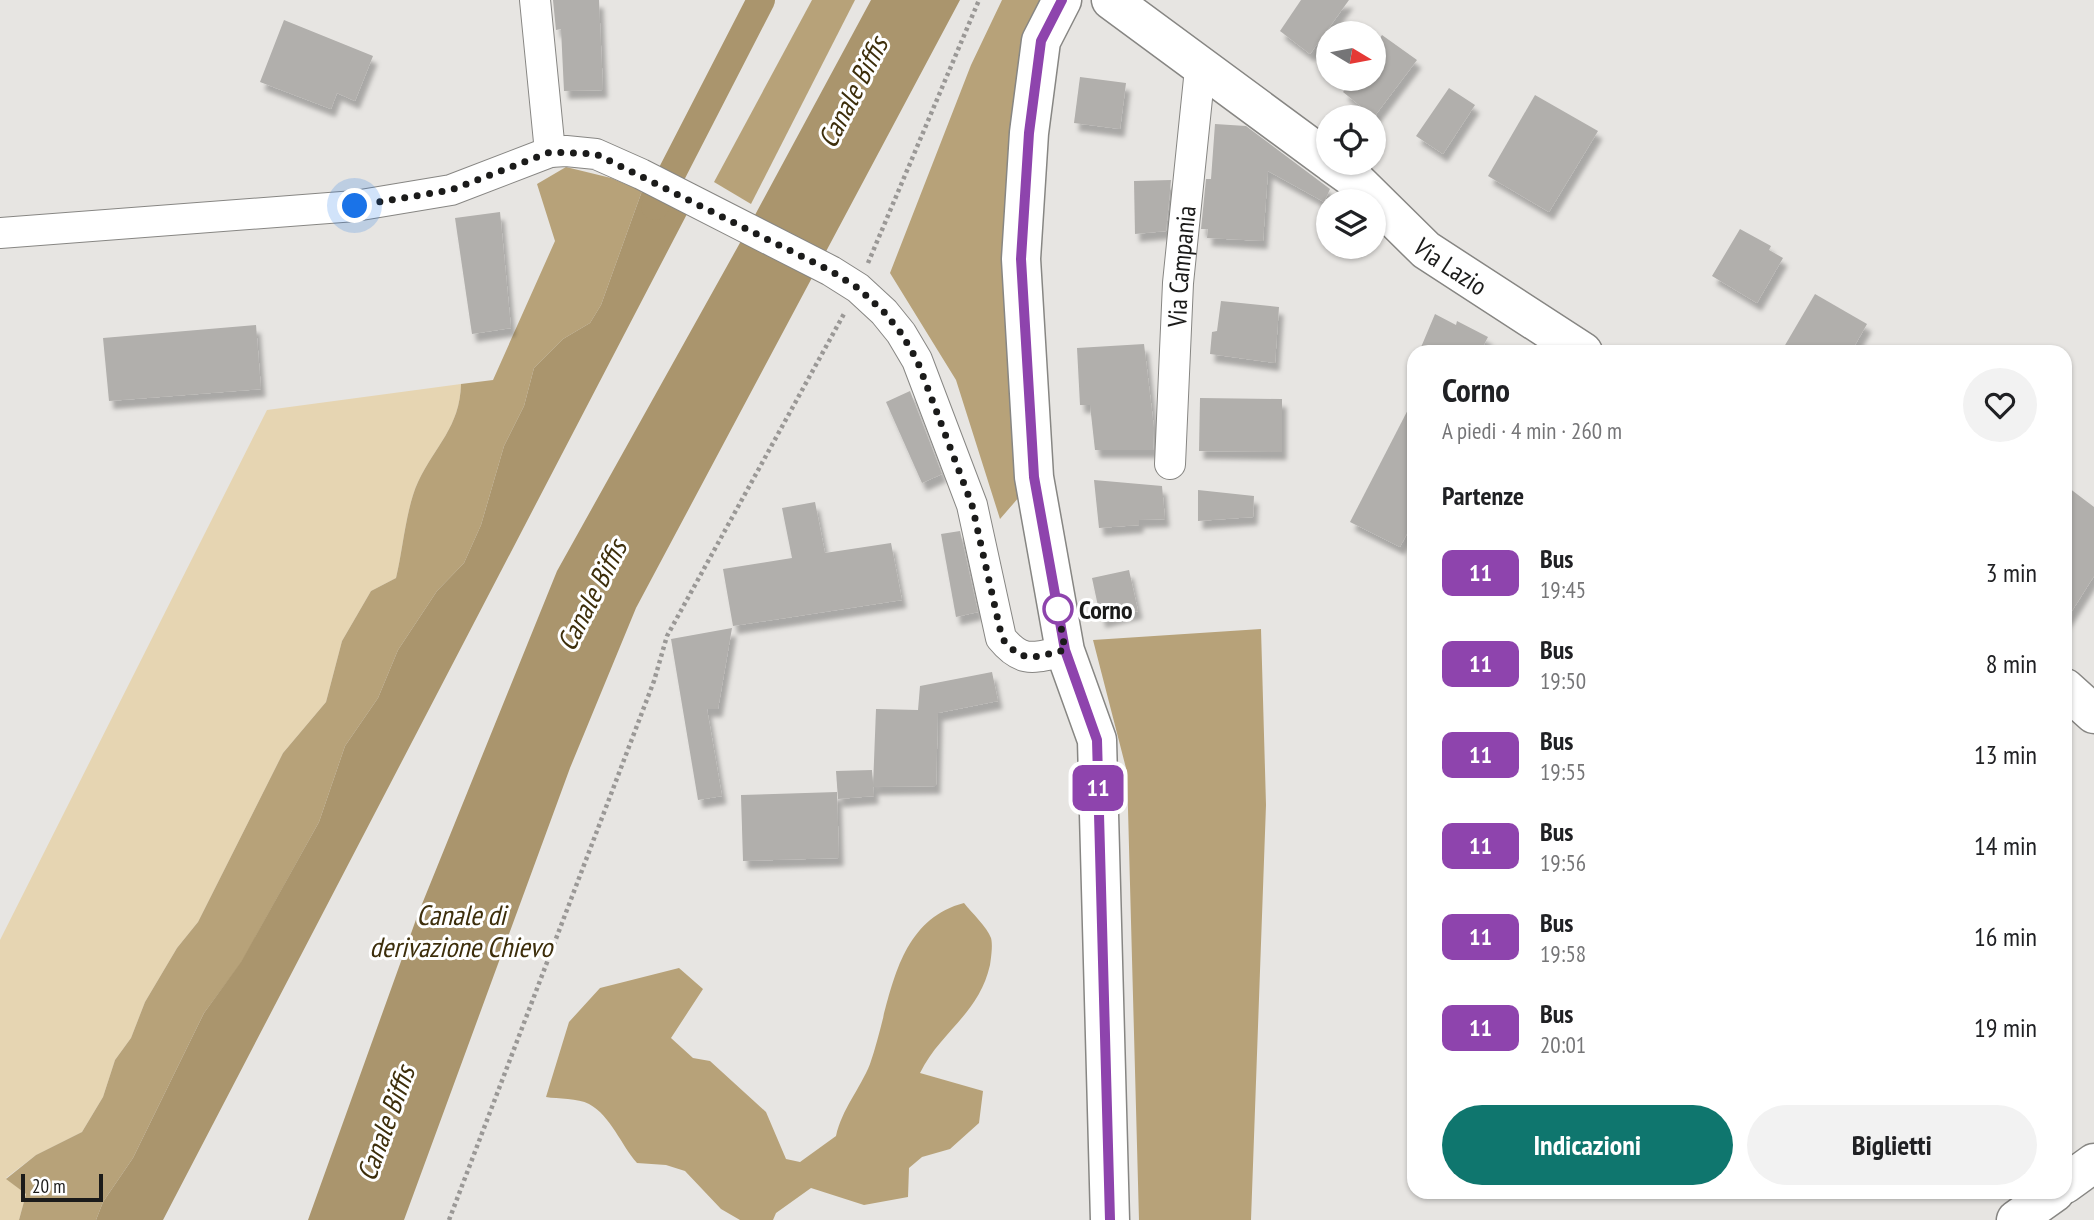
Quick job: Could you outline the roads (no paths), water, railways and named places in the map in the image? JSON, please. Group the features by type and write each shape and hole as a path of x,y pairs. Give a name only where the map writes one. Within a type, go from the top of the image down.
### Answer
{"street":[{"path":"535,0 550,152"},
{"path":"1062,0 1041,41 1029,133 1021,259 1034,477 1065,650 1097,740 1110,1220"},
{"name":"Via Lazio","path":"1111,0 1200,69 1316,151"},
{"name":"Via Campania","path":"1170,464 1178,283 1200,69"},
{"path":"0,233 355,206 451,190 550,152 596,154 641,174 831,271 858,288 901,333 917,360 972,505 1002,638 1013,653 1029,658 1065,650"},
{"name":"Via Lazio","path":"1349,175 1426,250 1572,345"},
{"path":"2072,694 2094,714"},
{"path":"2072,1179 2094,1163"},
{"path":"2016,1220 2045,1199"}],"water":[{"name":"Canale di derivazione Chievo","path":"871,0 960,0 636,608 570,768 404,1220 308,1220 418,914 557,571 741,241"},
{"path":"642,191 687,214 163,1220 96,1220 103,1202 133,1158 204,1013 241,962 319,822 345,746 378,698 398,650 437,591 464,563 481,525 504,446 524,406 534,368 563,339 590,323 601,305"}],"waterway":[{"path":"655,206 761,0"}],"place":[{"name":"Corno","path":"1058,609"}],"water label":[{"name":"Canale Biffis","path":"852,92"},
{"name":"Canale Biffis","path":"591,595"},
{"name":"Canale Biffis","path":"385,1123"}]}
